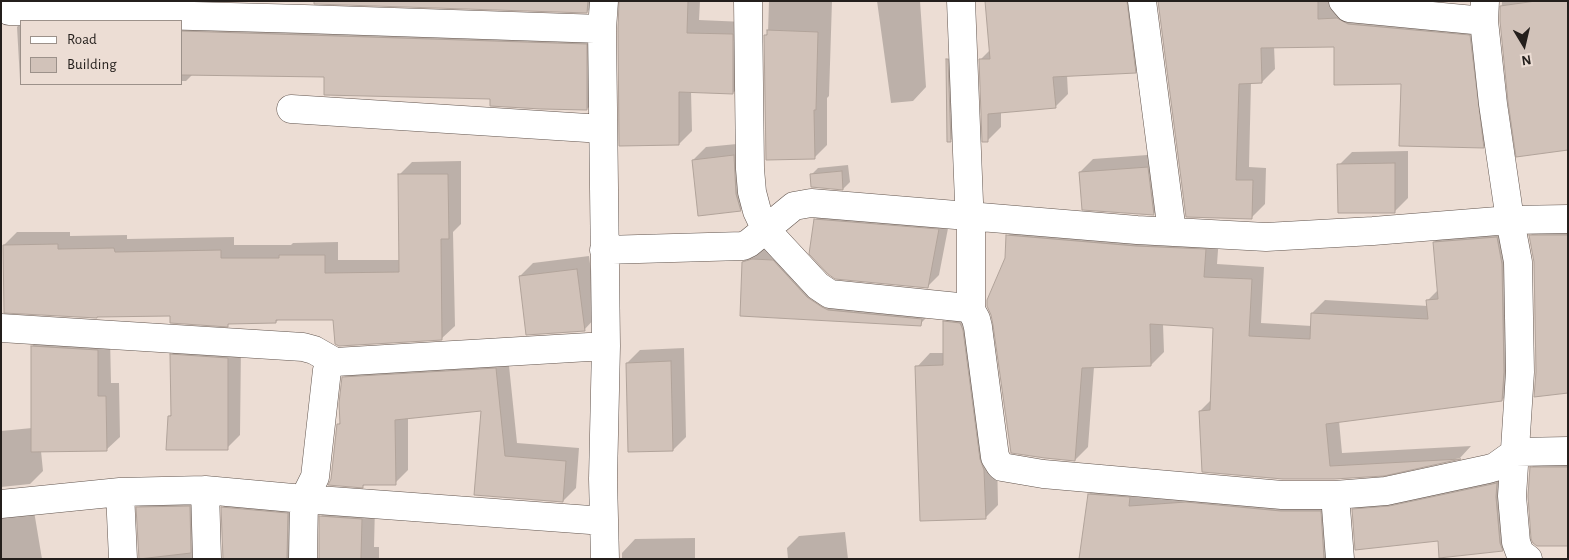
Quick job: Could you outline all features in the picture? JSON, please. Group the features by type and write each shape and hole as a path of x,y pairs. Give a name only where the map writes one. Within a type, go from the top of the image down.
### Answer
{"street":[{"path":"604,1 602,29 606,346 603,479 605,559"},
{"path":"748,1 750,169 752,192 757,211 766,230 818,286 830,294 968,308 971,310"},
{"path":"961,1 971,217 971,310 978,327 996,457 1000,465 1043,474 1282,495 1335,495 1386,491 1488,469 1495,467 1516,452 1568,451"},
{"path":"1142,1 1172,232"},
{"path":"1343,1 1349,8 1485,11 1493,104 1518,262 1520,372 1512,496 1516,542 1520,553 1528,559"},
{"path":"9,11 602,29"},
{"path":"291,110 603,129"},
{"path":"604,250 739,247 746,245 794,206 811,204 1172,232 1266,237 1510,220 1568,219"},
{"path":"1,328 303,347 314,350 335,362"},
{"path":"303,559 304,499 315,477 329,366 335,362 606,346"},
{"path":"1,504 120,492 205,490 604,521"},
{"path":"205,490 207,559"},
{"path":"120,492 124,559"},
{"path":"1335,495 1340,559"}],"building":[{"path":"314,1 588,1 587,13 314,4"},
{"path":"619,1 688,1 687,33 733,34 733,94 679,92 679,145 619,146"},
{"path":"985,1 1127,1 1136,73 1053,77 1056,108 988,114 988,142 982,142 979,59 990,59"},
{"path":"1158,1 1318,1 1318,19 1337,18 1348,24 1470,35 1484,148 1399,146 1401,84 1334,85 1334,47 1261,48 1262,83 1239,84 1236,180 1253,180 1252,219 1186,217"},
{"path":"1536,1 1568,1 1568,150 1516,157 1508,102 1500,6"},
{"path":"767,30 818,32 816,110 814,110 815,159 766,160 764,35 767,35"},
{"path":"182,31 587,44 587,110 490,106 490,99 324,95 324,77 182,75"},
{"path":"946,59 948,59 951,142 947,142"},
{"path":"734,155 736,194 741,211 698,216 692,160"},
{"path":"1395,163 1395,213 1338,213 1337,164"},
{"path":"1148,167 1154,215 1082,210 1079,172"},
{"path":"842,171 843,190 811,187 810,174"},
{"path":"398,174 448,174 449,239 441,239 442,340 339,346 335,344 333,320 276,320 276,323 228,324 228,327 170,323 170,316 97,318 4,313 3,245 58,244 58,249 114,248 115,252 221,250 221,258 279,258 279,255 325,255 325,273 399,272"},
{"path":"814,219 939,229 928,288 835,279 809,254"},
{"path":"1006,235 1136,246 1206,249 1204,277 1252,279 1249,336 1310,339 1311,313 1428,319 1426,300 1438,299 1433,242 1497,237 1502,264 1504,372 1502,401 1326,424 1330,466 1461,459 1384,476 1334,479 1283,479 1202,472 1199,411 1210,410 1213,328 1150,324 1151,366 1082,368 1075,461 1011,453 993,325 987,306 987,300 1005,258"},
{"path":"1529,235 1568,235 1568,393 1534,397 1536,372 1534,262"},
{"path":"752,259 773,260 807,297 828,310 922,319 921,326 740,316 742,262"},
{"path":"577,269 585,331 526,335 519,276"},
{"path":"943,321 960,323 963,330 980,459 984,470 986,519 920,521 915,366 943,365"},
{"path":"31,346 98,350 98,396 106,396 107,451 31,452"},
{"path":"170,354 228,358 228,450 166,450 168,416 171,416"},
{"path":"671,361 673,451 628,452 626,363"},
{"path":"496,368 505,456 566,461 563,502 474,495 481,411 395,420 396,485 363,485 363,488 328,485 331,479 337,424 340,424 339,403 342,377"},
{"path":"1530,467 1568,467 1568,546 1537,546 1531,539 1528,496"},
{"path":"1497,483 1496,497 1500,543 1503,551 1439,558 1438,541 1355,550 1352,509 1389,506"},
{"path":"1088,494 1130,497 1129,506 1186,502 1281,511 1321,511 1324,559 1079,559"},
{"path":"190,506 191,553 139,559 136,507"},
{"path":"221,507 288,513 287,559 223,559"},
{"path":"319,516 362,519 361,559 319,559"}]}
